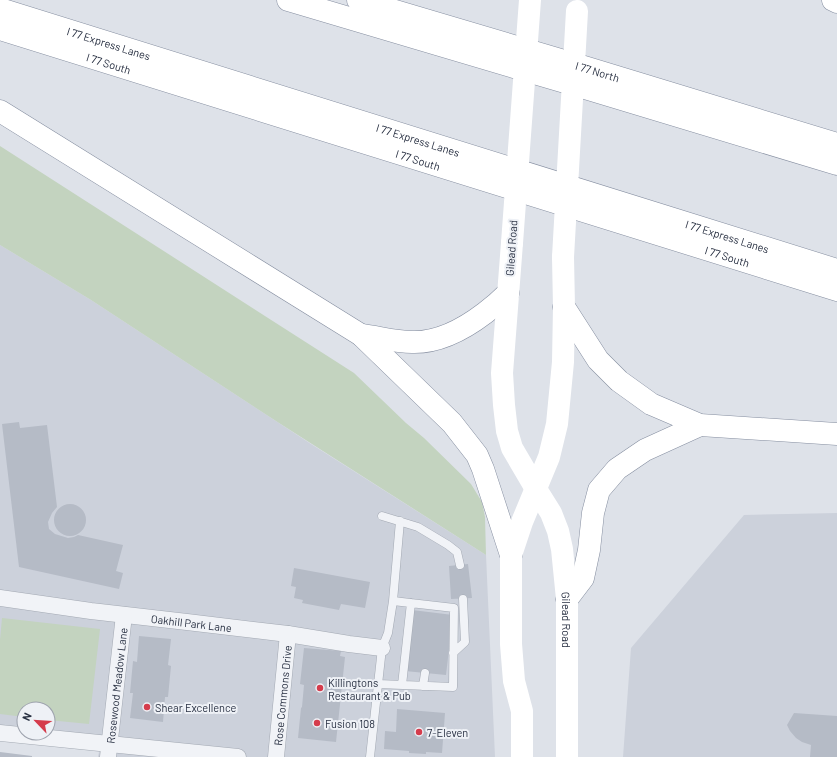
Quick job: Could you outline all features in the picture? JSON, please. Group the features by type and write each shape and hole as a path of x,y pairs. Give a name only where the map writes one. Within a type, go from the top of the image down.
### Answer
{"main road":[{"path":"288,0 837,164"},
{"name":"I 77 North","path":"358,0 837,144"},
{"name":"Gilead Road","path":"530,0 502,373 504,411 512,448 551,513 558,531 562,549 567,598 567,757"},
{"path":"833,0 837,2"},
{"path":"538,757 522,711 514,681 511,644 512,554 522,522 549,457 557,424 562,369 564,307 563,257 579,5"},
{"name":"I 77 Express Lanes","path":"0,9 837,270"},
{"name":"I 77 South","path":"0,30 837,290"},
{"path":"0,111 361,335 452,423 476,455 483,469 512,554"},
{"path":"361,335 412,342 429,341 440,338 470,324 486,313 508,293"},
{"path":"564,307 598,360 619,381 651,404 700,425 837,434"},
{"path":"567,598 583,578 590,550 593,513 599,490 617,469 645,450 700,425"},
{"path":"522,711 522,757"}],"street":[{"name":"Oakhill Park Lane","path":"0,598 91,611 288,634 382,648"},
{"name":"Rosewood Meadow Lane","path":"109,751 124,615"},
{"name":"Rose Commons Drive","path":"276,757 288,634"},
{"path":"0,733 109,751 238,757"}],"lane":[{"path":"382,516 418,526 457,552 460,565"},
{"path":"370,757 382,648 388,633 393,601 400,521"},
{"path":"454,653 465,642 463,598"},
{"path":"378,684 453,688 454,608 433,609 412,603 393,601"},
{"path":"402,685 412,603"},
{"path":"423,686 425,673"}],"shaded area":[{"path":"0,245 91,300 311,444 486,555 495,757 98,757 100,747 56,741 56,701 16,701 16,735 0,733"},
{"path":"837,513 837,757 623,757 631,648 744,515"}],"green space":[{"path":"0,146 354,373 471,484 482,502 485,517 486,555 279,423 91,300 0,245"},
{"path":"2,618 100,629 89,724 56,721 56,701 16,701 16,716 0,714 0,640"}],"building":[{"path":"19,422 20,428 47,425 57,507 52,513 48,522 49,529 55,534 68,538 78,535 123,545 116,571 123,573 119,589 19,567 2,424"},
{"path":"70,504 79,507 83,511 86,520 83,529 79,533 70,536 61,533 57,529 54,520 57,511 61,507"},
{"path":"468,564 472,598 451,599 449,566"},
{"path":"294,568 370,582 365,608 341,604 339,610 302,603 303,600 294,598 296,587 291,586"},
{"path":"412,610 453,615 446,675 405,671"},
{"path":"139,636 171,639 168,665 171,666 168,697 165,697 163,722 130,718 133,693 130,693 133,661 137,662"},
{"path":"304,648 341,651 340,656 345,657 336,742 298,738 304,685 300,684"},
{"name":"7-Eleven","path":"397,709 445,713 442,753 409,753 409,751 384,749 385,731 396,732"},
{"path":"794,713 837,716 837,757 810,757 811,745 796,738 787,725"},
{"path":"0,752 32,756 32,757 0,757"}],"place":[{"name":"Killingtons Restaurant & Pub","path":"320,688"},
{"name":"Shear Excellence","path":"147,707"},
{"name":"Fusion 108","path":"317,723"},
{"name":"7-Eleven","path":"419,732"}]}
